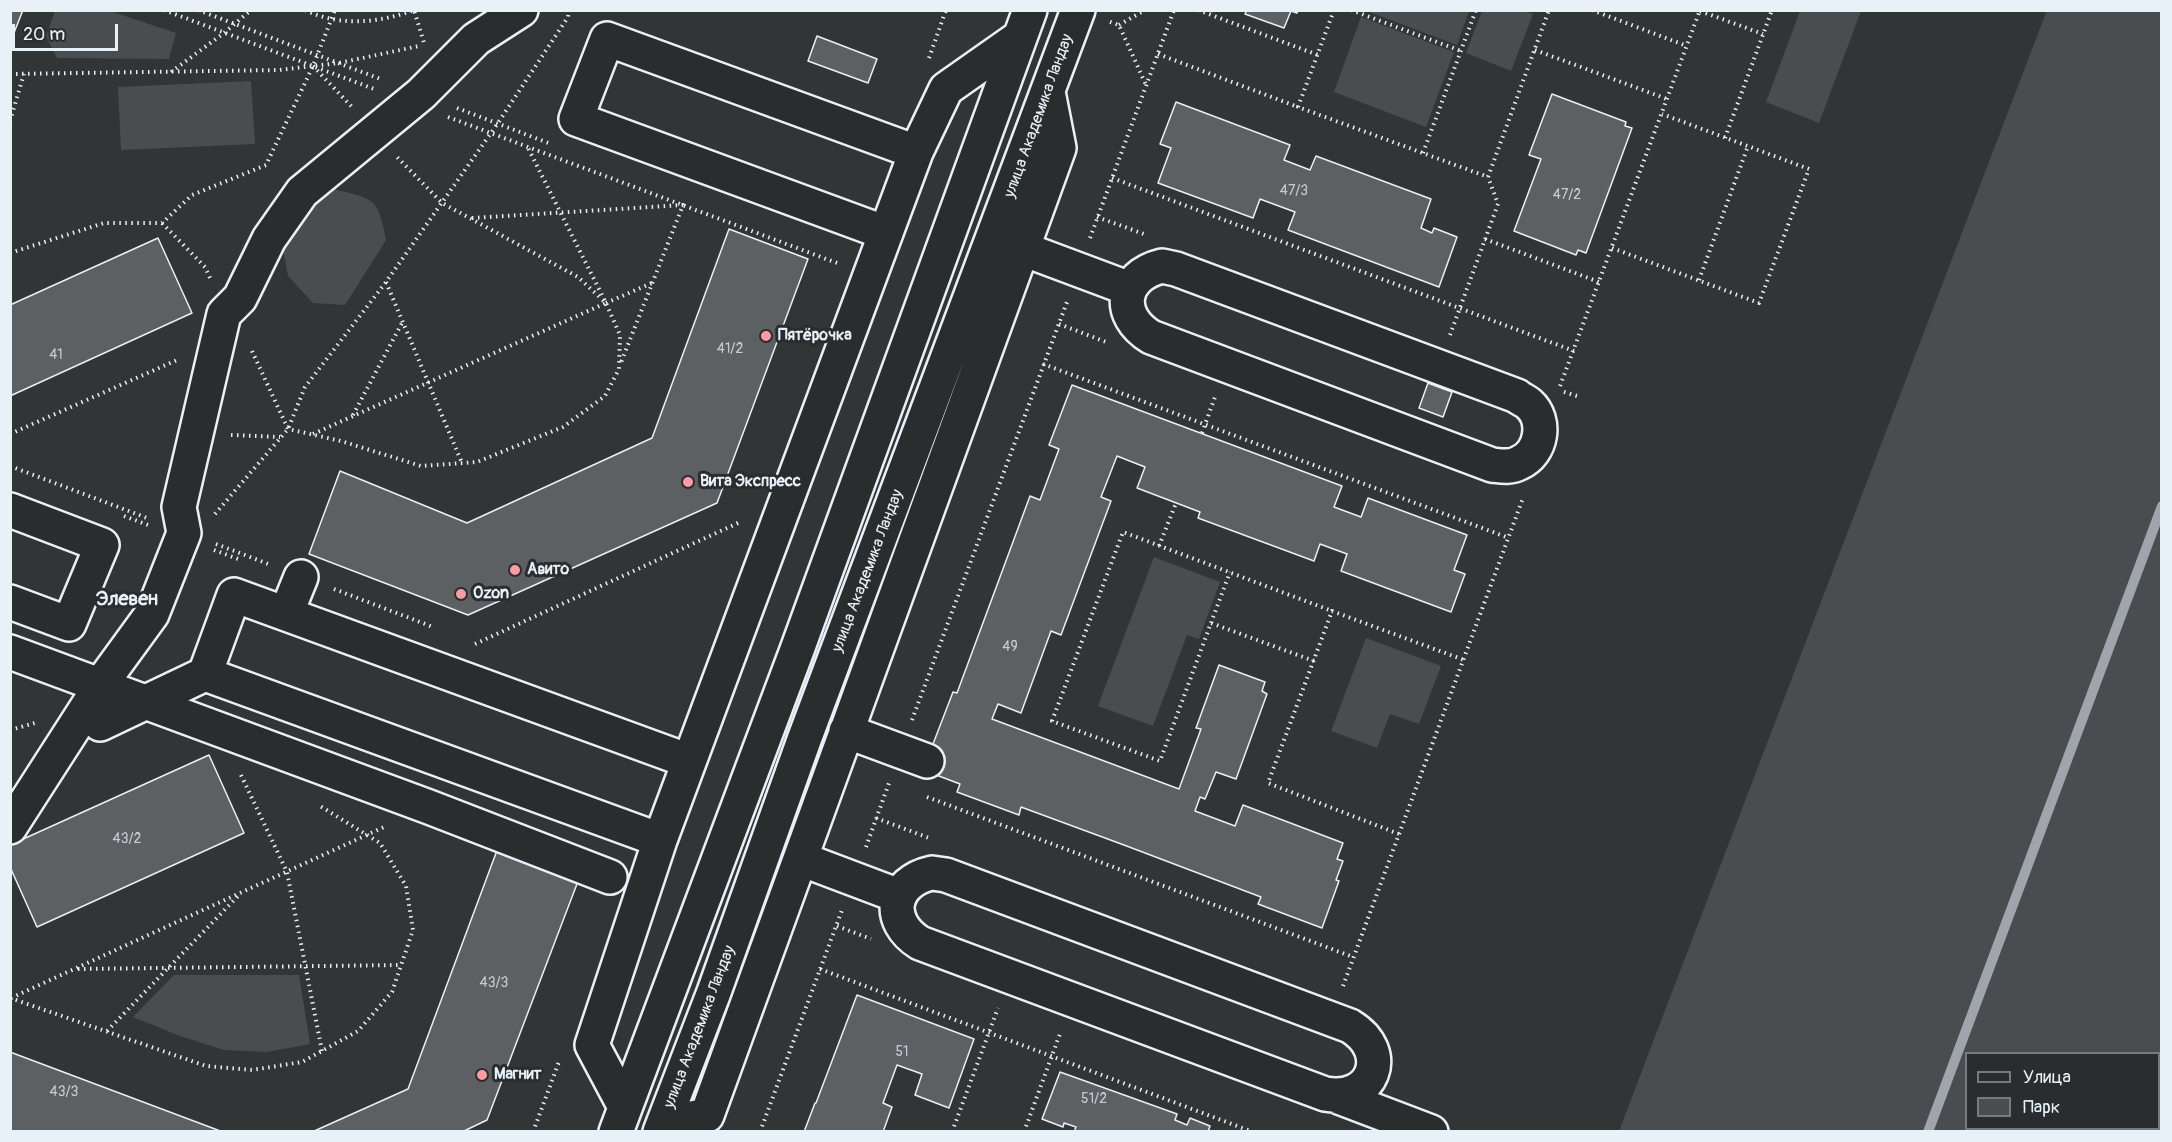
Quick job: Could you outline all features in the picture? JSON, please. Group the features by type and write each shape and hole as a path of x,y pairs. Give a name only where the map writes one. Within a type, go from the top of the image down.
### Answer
{"street":[{"path":"10,827 152,614 184,532 179,507 224,321 240,298 269,239 302,192 415,98 476,39 521,10"},
{"name":"улица Академика Ландау","path":"661,1128 714,992 804,740 1078,10"},
{"path":"621,1119 592,1045 660,840 689,761 916,152 946,89 1025,24"},
{"path":"621,1119 797,650 1025,24"},
{"path":"886,233 576,119 607,39 916,152"},
{"path":"661,1128 707,1115 1059,148 1048,92"},
{"path":"1023,249 1130,289"},
{"path":"1162,266 1176,269 1516,396 1529,404 1537,416 1540,429 1538,443 1531,455 1519,464 1506,467 1492,465 1151,337 1139,330 1130,318 1127,304 1130,289 1137,278 1148,270 1162,266"},
{"path":"10,510 102,545 69,624 10,602"},
{"path":"286,614 301,577"},
{"path":"100,724 205,674 234,595 689,761"},
{"path":"10,652 429,807 610,877"},
{"path":"205,674 660,840"},
{"path":"846,731 914,756"},
{"path":"801,859 899,896"},
{"path":"1339,1097 1353,1093 1364,1085 1372,1073 1374,1059 1371,1045 1362,1034 1350,1026 946,875 932,873 918,876 906,884 899,896 897,910 900,924 908,936 920,943 1325,1094 1431,1131"}],"path":[{"path":"164,10 313,66 415,98"},
{"path":"198,10 339,63 491,133 837,263"},
{"path":"171,72 224,33 250,10"},
{"path":"10,74 279,70 339,63 425,45 414,10 389,19 355,22 332,19 305,10"},
{"path":"10,253 104,223 162,223 192,195 266,165 313,66 335,10"},
{"path":"184,532 208,522 288,429 305,387 386,282 442,203 568,17 569,10"},
{"path":"1119,26 1145,10"},
{"path":"760,1131 876,818 914,756 1043,364 1174,10"},
{"path":"1198,10 1317,55"},
{"path":"1298,107 1334,10"},
{"path":"1351,10 1461,51"},
{"path":"1423,153 1476,10"},
{"path":"1449,337 1498,204 1488,177 1549,10"},
{"path":"1592,10 1687,46"},
{"path":"1725,138 1772,10"},
{"path":"1559,390 1700,11 1764,34"},
{"path":"1109,22 1119,26 1146,86"},
{"path":"1535,50 1667,99"},
{"path":"1158,54 1488,177"},
{"path":"313,66 442,203 578,277 606,303"},
{"path":"10,121 24,74"},
{"path":"1612,248 1760,303 1809,169 1662,114"},
{"path":"527,146 620,335 619,369"},
{"path":"1699,280 1749,146"},
{"path":"1112,178 1574,351"},
{"path":"162,223 205,267 224,321 288,429 341,441 420,466 477,462 563,427 605,396 619,369 682,205"},
{"path":"471,218 682,205"},
{"path":"1485,239 1599,282"},
{"path":"386,282 462,464"},
{"path":"312,434 652,283"},
{"path":"10,434 224,321"},
{"path":"353,416 403,321"},
{"path":"1059,324 1112,344"},
{"path":"1043,364 1509,538"},
{"path":"1202,433 1216,395"},
{"path":"196,434 281,437"},
{"path":"10,466 443,631"},
{"path":"1340,992 1524,498 1513,494"},
{"path":"1160,546 1176,503"},
{"path":"475,644 740,522"},
{"path":"1230,572 1160,761 1052,721 1123,532 1332,610 1464,660"},
{"path":"1332,610 1268,783 1399,834"},
{"path":"1211,622 1314,661"},
{"path":"464,640 486,648"},
{"path":"240,771 287,872 322,1051"},
{"path":"922,795 1353,957"},
{"path":"11,998 206,1066 252,1070 302,1062 358,1031 392,992 414,930 406,886 380,843 318,805"},
{"path":"11,998 429,807"},
{"path":"876,818 932,839"},
{"path":"107,1031 243,892"},
{"path":"75,969 401,965"},
{"path":"820,969 1253,1131"},
{"path":"952,1131 1001,1000"},
{"path":"1024,1131 1064,1024"}],"green space":[{"path":"1364,10 1469,10 1469,11 1457,45"},
{"path":"2047,10 2161,11 2161,1131 1619,1131"},
{"path":"55,11 110,11 176,33 169,59 57,58 46,36"},
{"path":"1482,11 1523,11 1533,14 1511,71 1466,53"},
{"path":"1800,11 1861,11 1819,123 1766,102"},
{"path":"1361,17 1454,52 1426,127 1334,92"},
{"path":"251,81 255,144 121,150 118,87"},
{"path":"333,189 366,198 372,202 380,215 386,240 345,305 313,303 288,276 282,244 303,213"},
{"path":"1154,557 1220,582 1199,639 1187,635 1153,726 1098,706"},
{"path":"1366,638 1441,666 1419,724 1390,714 1377,748 1331,731"},
{"path":"174,975 299,975 310,1044 267,1052 224,1050 180,1036 133,1017"}],"building":[{"path":"10,10 23,10 10,43"},
{"path":"1247,10 1298,10 1297,13 1291,11 1284,28 1245,14"},
{"path":"817,36 877,59 868,83 808,61"},
{"path":"1552,94 1626,122 1625,126 1632,128 1586,253 1578,250 1576,255 1514,231 1541,159 1529,155"},
{"path":"1176,102 1290,145 1284,160 1310,170 1316,156 1431,199 1421,228 1432,233 1434,228 1457,237 1439,287 1288,230 1295,212 1260,199 1253,218 1158,183 1171,148 1160,144"},
{"path":"729,229 808,259 717,503 468,615 309,554 340,471 467,523 652,438"},
{"path":"158,238 192,313 10,396 10,305"},
{"path":"1428,383 1452,392 1443,417 1419,408"},
{"path":"1072,385 1342,486 1334,507 1361,517 1368,498 1467,535 1454,570 1465,574 1451,612 1341,571 1347,554 1320,544 1314,561 1198,518 1200,512 1137,488 1145,467 1117,456 1101,497 1111,501 1061,635 1051,631 1021,713 998,704 992,719 1179,789 1201,729 1196,728 1219,665 1265,682 1262,691 1267,694 1236,779 1216,772 1205,799 1200,797 1195,811 1235,826 1243,805 1343,843 1337,859 1343,861 1336,880 1339,881 1322,928 1258,904 1261,897 1124,845 1021,807 1019,815 957,792 960,784 923,770 953,692 957,693 1030,496 1040,500 1059,449 1049,445"},
{"path":"209,755 244,833 37,927 10,867 10,845"},
{"path":"499,845 580,876 487,1120 462,1132 312,1132 408,1089"},
{"path":"857,995 974,1039 949,1108 915,1095 922,1074 897,1065 883,1103 892,1107 883,1132 804,1132 816,1103"},
{"path":"10,1052 223,1132 10,1132"},
{"path":"1060,1072 1177,1114 1175,1120 1187,1125 1190,1118 1210,1126 1208,1132 1074,1132 1076,1127 1064,1123 1063,1127 1042,1119"}],"waterway":[{"path":"1928,1132 2162,506"}],"place":[{"name":"Пятёрочка","path":"766,336"},
{"name":"Вита Экспресс","path":"688,482"},
{"name":"Авито","path":"515,570"},
{"name":"Ozon","path":"461,594"},
{"name":"Магнит","path":"482,1075"}],"district":[{"name":"Элевен","path":"127,600"}]}
